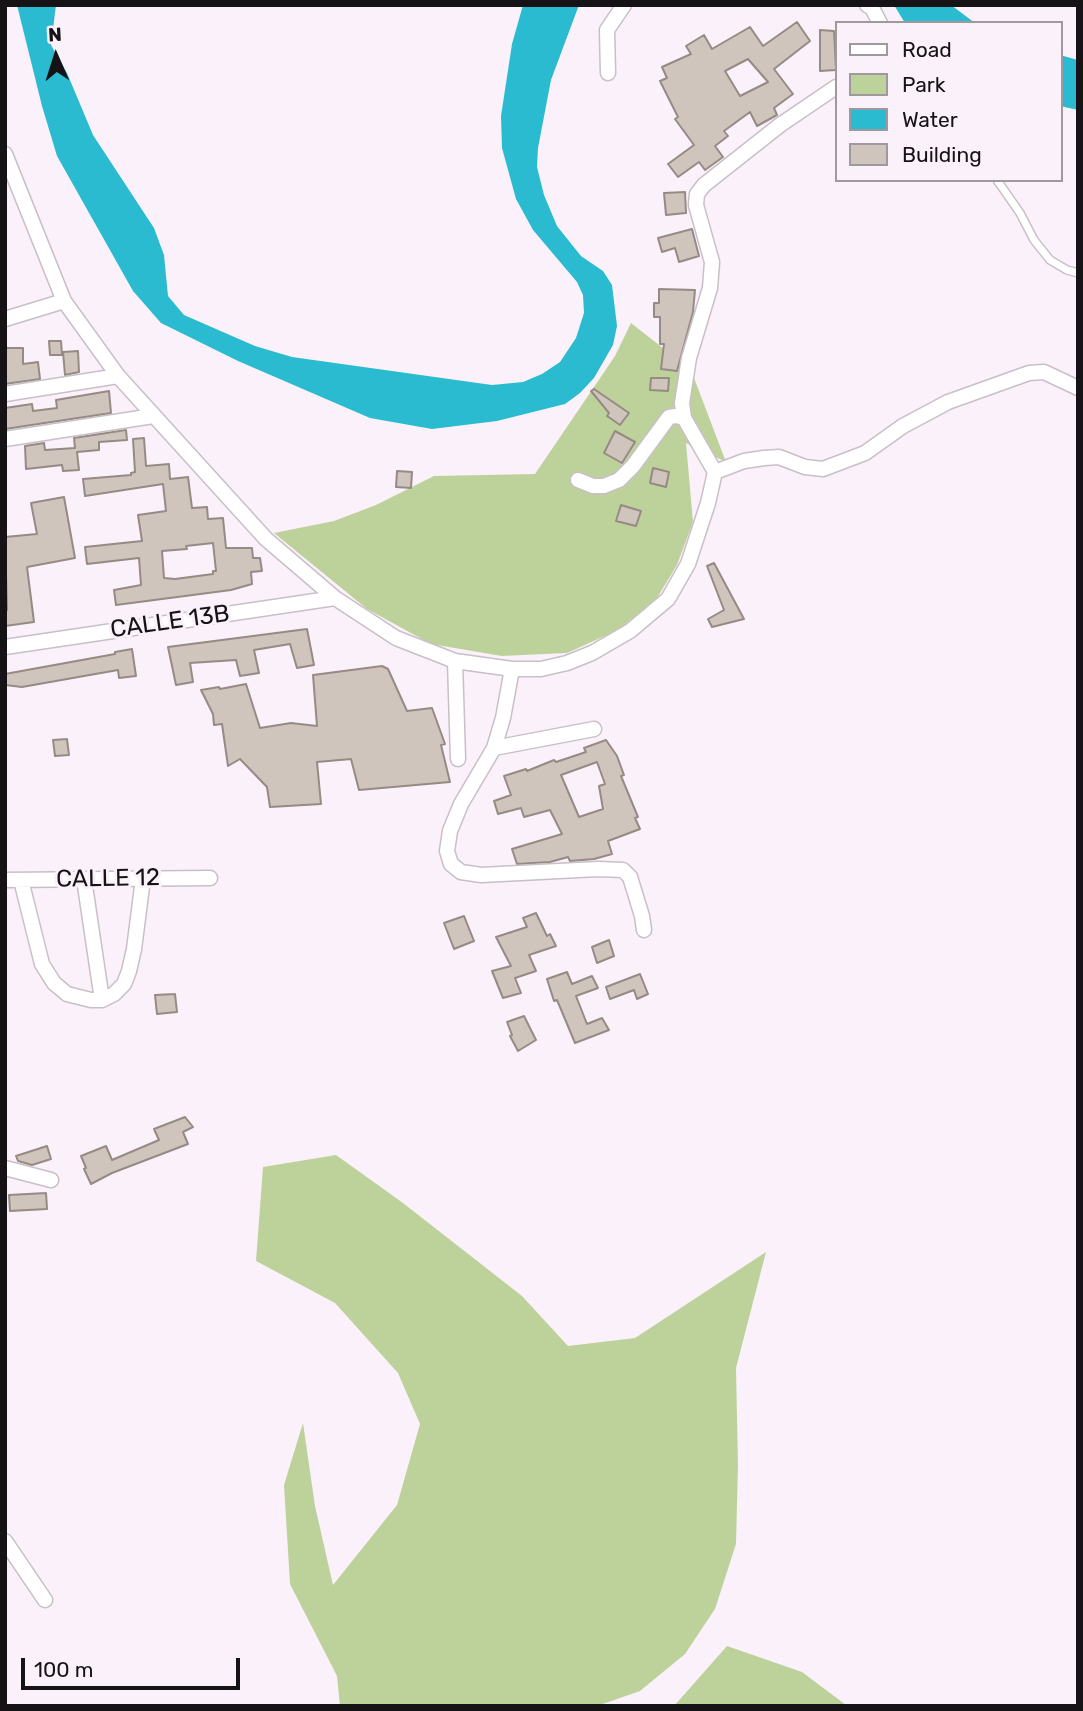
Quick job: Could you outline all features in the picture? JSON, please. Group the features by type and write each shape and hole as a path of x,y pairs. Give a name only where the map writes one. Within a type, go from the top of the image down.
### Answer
{"street":[{"path":"608,73 607,30 624,5"},
{"path":"867,5 872,8 879,21"},
{"path":"5,154 12,191 64,301 118,376 266,539 335,598 396,638 454,661 512,669 541,669 592,653 630,631 668,599 688,564 715,472 684,418 682,403 690,358 710,288 712,262 696,205 698,194 704,186 780,125 834,88"},
{"path":"5,319 64,301"},
{"path":"715,472 744,461 779,457 805,467 822,468 865,453 903,426 948,402 1030,373 1044,372 1078,388"},
{"path":"5,394 118,376"},
{"path":"5,439 153,416"},
{"path":"578,480 593,486 604,486 619,480 634,466 669,417 684,418"},
{"name":"CALLE 13B","path":"5,647 335,598"},
{"path":"454,661 458,759"},
{"path":"512,669 503,718 494,748 461,804 450,831 447,851 451,864 461,872 481,875 623,870 630,877 644,930"},
{"path":"494,748 594,729"},
{"path":"21,880 41,964 54,983 67,994 102,1000 124,984 129,971 135,949 143,878"},
{"name":"CALLE 12","path":"5,880 211,878"},
{"path":"84,879 102,1000"},
{"path":"5,1168 51,1180"},
{"path":"5,1541 45,1600"}],"lane":[{"path":"998,182 1034,240 1050,260 1078,273"}],"green space":[{"path":"631,323 691,370 726,462 686,443 693,522 677,565 657,598 618,630 567,653 502,656 431,644 367,609 274,533 334,521 376,505 434,476 535,474 615,356"},
{"path":"336,1155 403,1203 522,1296 568,1346 635,1338 766,1252 736,1368 736,1544 715,1609 685,1654 640,1691 597,1706 340,1706 337,1676 290,1584 284,1485 303,1423 315,1506 333,1585 397,1505 420,1424 398,1373 335,1303 256,1261 263,1167"},
{"path":"727,1646 802,1672 846,1705 857,1706 674,1706"}],"water":[{"path":"17,5 56,5 51,45 67,73 93,135 154,228 164,255 168,296 184,315 255,346 292,357 492,385 523,382 560,362 576,338 584,313 583,295 577,282 533,230 516,199 502,148 501,116 512,44 523,5 579,5 551,80 537,167 544,195 557,226 581,256 603,271 612,285 617,326 613,345 594,378 565,404 497,421 432,429 370,418 238,361 161,323 133,291 57,156"},
{"path":"894,5 951,5 972,21 904,21"},
{"path":"1062,56 1078,60 1078,110 1062,106"}],"building":[{"path":"797,22 810,41 774,69 793,94 774,108 777,115 757,126 750,112 724,131 728,136 715,146 723,157 705,170 699,162 678,177 668,164 694,145 675,119 678,117 660,81 667,78 662,67 691,54 686,46 704,35 712,49 750,27 763,46","holes":["748,59 768,82 740,96 725,71"]},
{"path":"820,30 834,31 834,70 820,71"},
{"path":"685,192 686,213 666,215 664,193"},
{"path":"692,229 699,256 679,262 675,248 662,252 658,238"},
{"path":"659,289 695,290 693,312 677,371 661,369 664,344 660,344 660,317 654,317 654,303 659,303"},
{"path":"49,341 61,341 62,355 50,355"},
{"path":"5,348 23,348 23,364 38,362 40,379 5,384"},
{"path":"78,351 79,372 65,375 63,352"},
{"path":"651,378 669,378 668,391 650,390"},
{"path":"594,389 629,413 620,425 607,416 609,413 591,391"},
{"path":"109,391 111,413 5,429 5,408 32,404 33,411 57,408 56,400"},
{"path":"126,430 127,440 99,442 99,450 77,452 79,470 63,471 62,465 26,469 25,446 44,443 45,450 75,448 74,438"},
{"path":"615,431 635,442 622,463 604,453"},
{"path":"144,438 146,466 169,464 170,479 188,477 192,508 207,507 208,519 223,518 226,548 252,548 253,558 260,558 262,571 251,572 252,584 231,590 116,605 114,590 141,585 139,558 87,564 85,547 142,541 138,515 166,511 163,484 85,496 83,479 131,475 135,472 133,439","holes":["213,543 216,571 213,571 213,574 164,578 162,551"]},
{"path":"653,468 669,472 666,487 650,483"},
{"path":"397,471 412,472 411,488 396,487"},
{"path":"64,497 75,558 27,567 34,622 5,626 5,537 37,534 31,503"},
{"path":"621,505 641,511 636,526 616,521"},
{"path":"714,563 744,619 712,627 708,619 724,610 707,566"},
{"path":"307,629 314,665 297,668 290,644 254,650 259,673 240,676 236,660 190,663 193,682 176,685 168,647"},
{"path":"132,649 136,676 119,678 118,670 22,687 5,685 5,674"},
{"path":"382,666 388,669 407,711 432,708 445,744 441,745 450,782 359,790 351,759 317,762 321,804 270,807 267,787 240,759 228,766 222,724 214,725 213,714 201,690 246,684 260,728 291,723 317,726 313,675"},
{"path":"67,739 69,755 55,756 53,740"},
{"path":"606,740 617,756 624,775 621,776 638,817 635,818 640,829 608,841 612,854 594,859 570,861 568,857 550,862 517,864 512,849 562,834 550,810 524,817 521,808 498,814 494,801 511,795 504,776 586,752 584,748","holes":["597,762 605,784 599,786 603,809 579,817 561,775"]},
{"path":"536,913 547,936 550,934 556,946 529,955 536,971 515,978 521,993 503,998 492,971 511,966 496,937 527,927 523,918"},
{"path":"464,916 474,941 454,949 444,923"},
{"path":"609,940 614,956 597,963 592,947"},
{"path":"567,972 572,984 592,976 598,988 576,996 587,1024 602,1018 609,1030 575,1043 557,1000 554,1001 547,979"},
{"path":"640,974 648,994 637,999 634,990 610,999 606,987"},
{"path":"175,994 177,1012 157,1014 155,995"},
{"path":"524,1016 536,1040 518,1051 510,1036 512,1035 507,1022"},
{"path":"185,1117 193,1127 183,1132 188,1144 112,1173 91,1184 81,1156 106,1146 112,1160 159,1140 154,1129"},
{"path":"47,1146 51,1159 32,1165 18,1161 16,1156"},
{"path":"46,1193 47,1209 10,1211 9,1195"}]}
